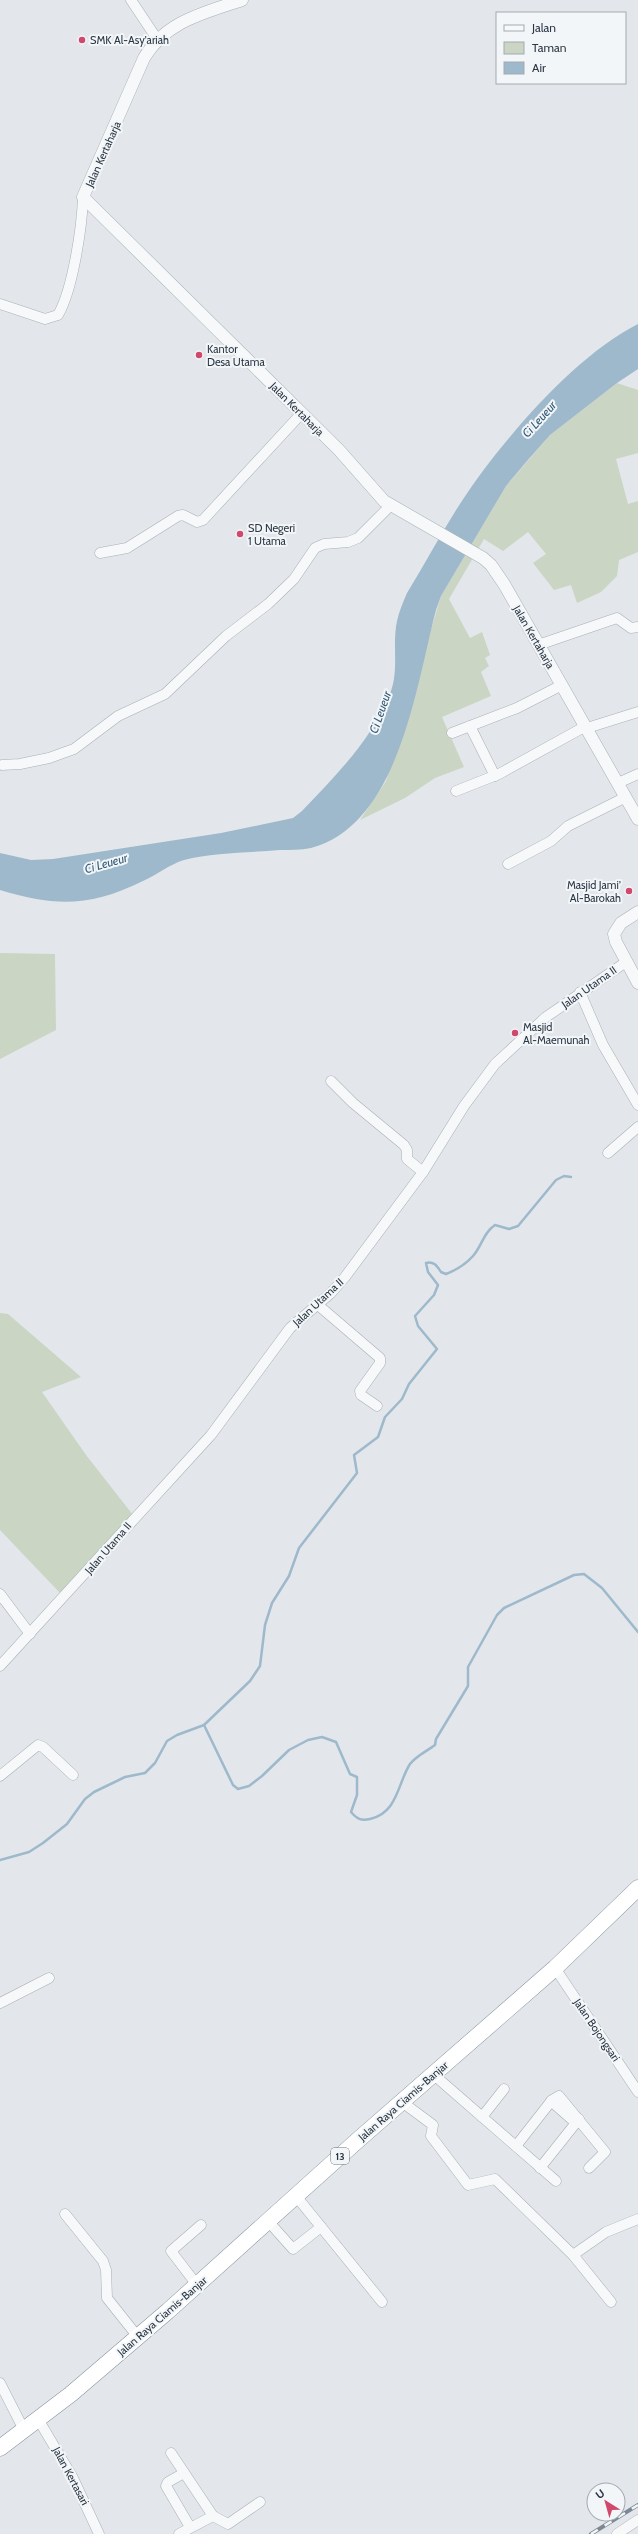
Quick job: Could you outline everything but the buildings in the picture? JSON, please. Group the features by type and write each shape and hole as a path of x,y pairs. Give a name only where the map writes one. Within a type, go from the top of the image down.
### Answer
{"highway":[{"name":"Jalan Raya Ciamis-Banjar","path":"38,2419 138,2337 197,2285 555,1968 638,1888"},
{"name":"13","path":"0,2448 38,2419"}],"street":[{"path":"132,0 157,40"},
{"name":"Jalan Kertaharja","path":"242,0 194,16 168,30 157,40 144,58 83,197 339,450 390,506 426,524 483,558 498,575 638,820"},
{"path":"0,304 45,319 58,314 68,289 82,216 83,197"},
{"path":"100,553 129,547 178,516 183,515 197,522 203,520 301,414"},
{"path":"2,765 20,764 61,755 93,736 118,716 165,694 226,636 268,604 294,579 315,548 324,544 348,542 358,538 390,506"},
{"path":"538,645 614,619 620,619 631,628 638,627"},
{"path":"452,733 517,708 562,685"},
{"path":"456,791 495,776 586,727 638,712"},
{"path":"470,726 495,776"},
{"path":"618,783 638,774"},
{"path":"508,864 551,841 568,826 626,797"},
{"path":"638,912 621,923 615,930 614,938 638,983"},
{"name":"Jalan Utama II","path":"0,1666 211,1435 290,1328 318,1305 345,1277 422,1171 464,1106 495,1064 537,1024 580,992 626,962"},
{"path":"580,992 603,1045 638,1105"},
{"path":"332,1081 353,1103 404,1144 408,1161 422,1171"},
{"path":"608,1153 638,1127"},
{"path":"318,1305 380,1358 377,1368 360,1391 361,1395 377,1406"},
{"path":"2,1601 30,1634"},
{"path":"0,1776 38,1745 44,1747 73,1775"},
{"name":"Jalan Bojongsari","path":"555,1968 638,2092"},
{"path":"0,2003 49,1978"},
{"path":"434,2075 556,2181"},
{"path":"482,2117 504,2089"},
{"path":"516,2146 551,2101 578,2121 605,2152 589,2168"},
{"path":"402,2102 433,2125 431,2136 468,2185 495,2179 572,2255 611,2302"},
{"path":"540,2168 578,2121"},
{"path":"296,2196 382,2302"},
{"path":"65,2214 103,2261 106,2270 107,2298 138,2337"},
{"path":"572,2255 606,2232 638,2220"},
{"path":"268,2221 293,2249 321,2227"},
{"path":"197,2285 171,2251 201,2225"},
{"path":"0,2383 24,2430"},
{"name":"Jalan Kertasari","path":"38,2419 73,2478 99,2534"},
{"path":"171,2453 213,2516 228,2524 260,2502"},
{"path":"184,2473 168,2482 166,2486 190,2527"},
{"path":"179,2534 213,2516"},
{"path":"616,2534 638,2520"}],"green space":[{"path":"617,383 638,390 638,453 616,459 628,504 638,501 638,552 619,560 617,576 601,592 577,603 571,585 554,590 533,563 546,554 528,532 503,551 484,539 449,599 470,638 482,632 490,655 485,658 489,666 481,672 491,696 442,717 464,767 435,778 405,798 360,820 386,781 441,596 506,486 550,435"},
{"path":"0,953 55,954 56,1030 0,1059"},
{"path":"0,1313 8,1314 81,1377 42,1392 86,1455 133,1515 61,1594 0,1530"}],"water":[{"name":"Ci Leueur","path":"638,324 638,369 617,383 550,435 527,461 506,486 441,596 436,610 411,713 399,749 384,783 365,812 341,834 307,849 219,854 195,857 174,864 148,879 124,890 89,900 73,902 56,901 20,896 0,890 0,853 31,860 53,859 221,833 293,818 302,811 328,784 364,741 383,708 391,691 395,674 396,630 403,603 407,593 463,499 488,464 526,418 569,374 615,337"}],"waterway":[{"path":"0,1860 29,1852 43,1843 67,1824 85,1799 94,1792 125,1777 145,1773 155,1763 167,1741 177,1735 204,1725 250,1681 260,1666 265,1625 272,1603 289,1576 299,1548 357,1473 354,1455 378,1437 385,1417 402,1399 409,1384 437,1349 418,1326 415,1316 434,1295 438,1285 428,1272 426,1263 433,1263 441,1272 446,1274 457,1269 473,1256 491,1228 495,1225 509,1229 518,1226 556,1180 564,1176 571,1177"},
{"path":"204,1725 233,1785 238,1789 249,1786 262,1776 289,1750 308,1740 322,1737 336,1742 350,1774 357,1777 357,1795 351,1812 359,1819 370,1819 379,1816 392,1804 406,1771 412,1761 435,1745 436,1739 468,1686 468,1667 497,1615 504,1608 574,1575 584,1574 602,1588 638,1632"}],"railway":[{"path":"591,2534 638,2505"}],"place":[{"name":"SMK Al-Asy'ariah","path":"82,40"},
{"name":"Kantor Desa Utama","path":"199,355"},
{"name":"SD Negeri 1 Utama","path":"240,534"},
{"name":"Masjid Jami' Al-Barokah","path":"629,891"},
{"name":"Masjid Al-Maemunah","path":"515,1033"}]}
